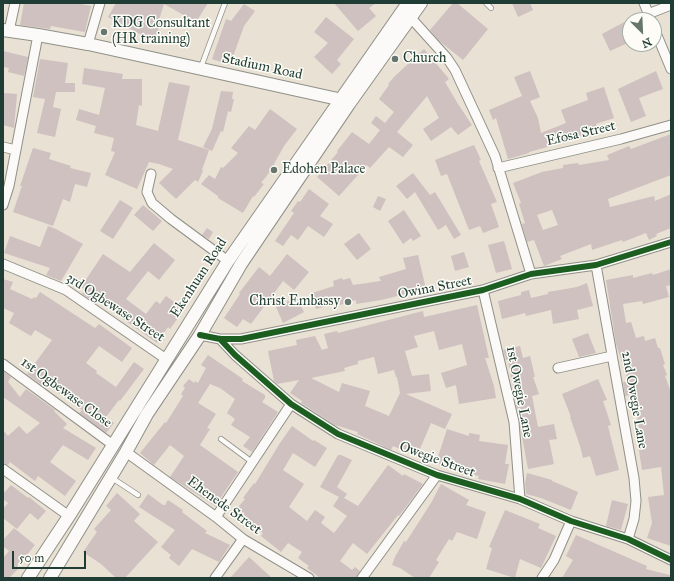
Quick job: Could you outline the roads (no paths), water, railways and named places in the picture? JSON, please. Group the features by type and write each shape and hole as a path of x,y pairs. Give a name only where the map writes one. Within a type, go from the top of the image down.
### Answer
{"main road":[{"name":"Ekenhuan Road","path":"50,578 126,452 147,414 200,335 242,264 408,3"},
{"name":"Ekenhuan Road","path":"28,578 69,516 228,260 345,100 411,18 421,3"},
{"name":"Stadium Road","path":"6,31 88,44 345,100"}],"street":[{"path":"6,31 15,3"},
{"path":"88,44 100,3"},
{"path":"658,12 671,5"},
{"path":"411,18 447,58 455,70 495,156 531,274"},
{"path":"3,205 9,186 38,35"},
{"path":"662,47 671,69"},
{"name":"Efosa Street","path":"498,168 621,139 671,125"},
{"path":"3,147 16,150"},
{"path":"151,174 147,192 152,203 171,219 228,260"},
{"name":"Owina Street","path":"200,335 220,339 241,339 483,290 531,274 596,264 671,242"},
{"name":"3rd Ogbewase Street","path":"3,264 66,290 166,359"},
{"name":"2nd Owegie Lane","path":"596,264 634,478 636,501 634,519 628,539"},
{"name":"1st Owegie Lane","path":"483,290 514,422 520,499"},
{"name":"Owegie Street","path":"220,339 235,356 291,404 338,434 437,475 520,499 571,521 628,539 671,560"},
{"path":"558,368 612,356"},
{"name":"1st Ogbewase Close","path":"3,364 113,445"},
{"path":"216,516 291,404"},
{"name":"Ehenede Street","path":"126,452 216,516 243,539 309,578"},
{"path":"3,469 69,516"},
{"path":"362,578 437,475"},
{"path":"542,578 554,560 571,521"},
{"path":"215,578 243,539"}],"lane":[{"path":"201,69 225,3"},
{"path":"486,3 491,8"},
{"path":"221,439 252,462"},
{"path":"110,477 138,495"}],"place":[{"name":"KDG Consultant (HR training)","path":"104,32"},
{"name":"Church","path":"395,59"},
{"name":"Edohen Palace","path":"274,170"},
{"name":"Christ Embassy","path":"348,302"}]}
